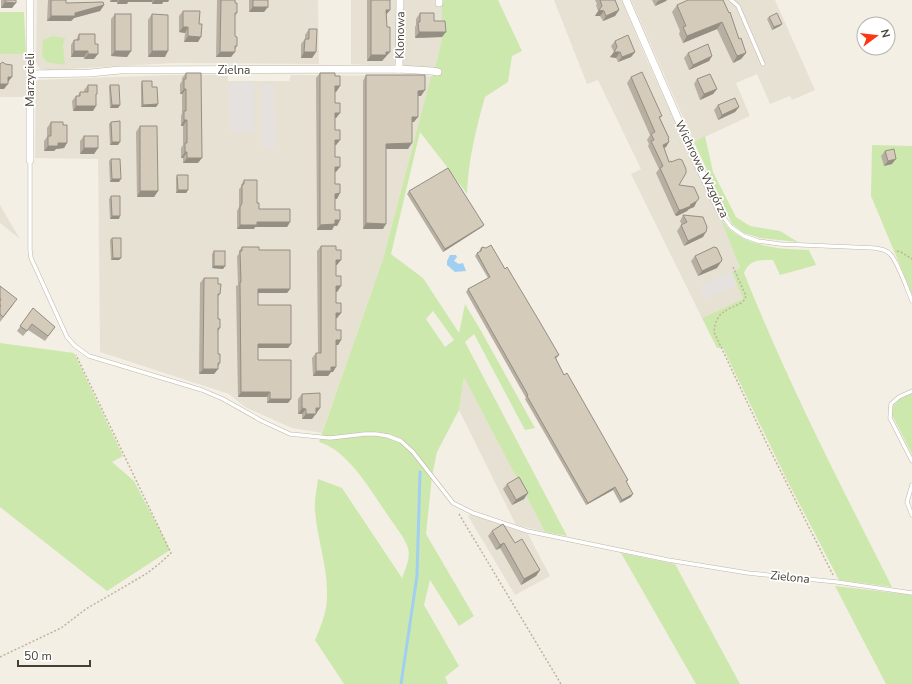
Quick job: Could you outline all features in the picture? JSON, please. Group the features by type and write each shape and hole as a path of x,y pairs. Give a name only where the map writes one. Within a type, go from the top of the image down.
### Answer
{"street":[{"name":"Marzycieli","path":"30,0 30,160"},
{"name":"Klonowa","path":"399,69 400,0"},
{"name":"Wichrowe Wzgórza","path":"626,0 698,167 722,215"},
{"name":"Zielna","path":"30,74 90,73 120,70 399,69 432,70 438,72"}],"lane":[{"path":"731,0 738,6 763,64"},
{"path":"30,160 31,258 67,337 82,352 88,356 202,390 223,399 262,421 290,434 330,438 376,434 388,436 401,441 413,452 453,503"},
{"name":"Wichrowe Wzgórza","path":"722,215 731,227 744,236 758,241 780,244 874,248 885,250"},
{"path":"885,250 897,265 912,301"},
{"path":"912,391 899,397 891,404 889,412 890,418 912,461"},
{"path":"912,485 908,502 912,515"},
{"name":"Zielona","path":"453,503 473,513 527,531 668,560 748,573 837,582 912,593"}],"path":[{"path":"885,250 901,252 912,259"},
{"path":"733,267 746,296 743,302 719,315 715,322 714,332 766,442 837,582"},
{"path":"0,658 61,628 86,610 146,574 171,553 73,350"},
{"path":"453,503 561,684"}],"shaded area":[{"path":"37,0 318,0 319,64 174,63 48,70 40,69 36,62"},
{"path":"351,0 436,0 442,4 442,39 435,68 351,64"},
{"path":"554,0 622,0 646,58 720,217 740,269 732,272 744,299 702,318 631,174 641,169 598,80 587,84"},
{"path":"631,0 775,0 815,90 792,100 790,96 770,104 757,74 736,83 750,116 694,142"},
{"path":"0,54 26,54 26,97 0,97"},
{"path":"169,75 228,75 228,81 289,81 291,75 431,76 383,259 322,433 292,428 245,407 229,394 100,352 98,159 35,158 36,80"},
{"path":"254,82 255,132 230,132 229,83"},
{"path":"262,84 274,84 275,149 263,149"},
{"path":"0,205 20,239 0,223"},
{"path":"732,272 737,285 704,299 699,287"},
{"path":"464,376 545,532 516,525 459,410"},
{"path":"471,514 528,534 550,576 515,595 468,516"}],"green space":[{"path":"442,0 498,0 522,51 512,56 508,82 485,97 473,145 467,194 420,132 391,254 423,278 459,333 465,304 535,428 525,430 474,334 465,342 567,536 545,532 464,377 459,410 437,452 432,476 426,534 474,616 459,626 430,580 424,605 459,666 445,677 448,684 344,684 315,640 325,613 327,602 326,574 315,510 318,479 342,488 402,578 409,552 401,535 358,472 340,453 330,446 319,442 383,259 442,39","holes":["433,311 454,340 445,347 426,319"]},
{"path":"0,12 24,12 26,54 0,54"},
{"path":"52,36 65,38 63,45 65,65 46,62 42,55 43,40"},
{"path":"705,136 713,172 736,217 750,226 780,231 798,242 760,238 744,233 732,224 694,142"},
{"path":"872,145 912,146 912,294 871,196"},
{"path":"720,217 730,230 750,241 779,248 809,250 816,265 780,275 773,260 759,260 749,265 744,273 796,393 892,587 839,580 785,476 723,348 717,348 702,318 743,299 732,272 740,268"},
{"path":"0,343 74,353 123,456 112,462 134,481 170,550 107,591 0,507"},
{"path":"912,393 912,454 892,415 893,406 901,398"},
{"path":"621,553 675,564 740,684 696,684"},
{"path":"835,586 912,595 912,684 886,684"}],"water":[{"path":"450,255 456,255 457,257 454,261 459,264 463,263 466,271 455,272 447,265"}],"building":[{"path":"5,0 16,0 16,3 5,2"},
{"path":"51,0 66,0 66,3 103,2 104,5 75,13 75,16 51,16"},
{"path":"221,0 235,0 235,3 237,3 237,13 235,13 235,36 237,37 237,46 235,46 235,52 220,52"},
{"path":"253,0 268,0 268,7 253,7"},
{"path":"371,0 390,0 390,10 386,10 387,27 390,27 390,52 386,52 386,55 371,55"},
{"path":"600,0 615,0 619,10 606,16 604,11 599,10 602,6"},
{"path":"688,0 723,0 729,13 730,12 739,39 741,38 746,53 737,56 722,22 687,36 683,27 686,26 677,5"},
{"path":"183,11 200,11 199,24 202,24 201,37 188,36 188,27 183,27"},
{"path":"420,13 434,13 434,21 445,21 446,32 419,32 418,22 420,22"},
{"path":"777,13 782,24 774,27 769,17"},
{"path":"115,14 131,14 131,51 115,51"},
{"path":"152,14 168,15 168,51 152,51"},
{"path":"309,29 317,29 316,52 304,52 305,39 309,39"},
{"path":"79,34 95,34 95,44 98,44 98,54 88,54 88,51 74,51 74,40 79,40"},
{"path":"628,35 635,52 622,57 620,52 614,52 617,47 615,41"},
{"path":"708,44 712,56 693,65 688,53"},
{"path":"3,62 5,64 12,65 12,77 8,77 8,84 0,84 0,64"},
{"path":"642,72 662,116 659,117 669,138 669,142 663,145 669,162 679,159 682,160 686,169 686,173 679,185 694,187 699,198 690,205 691,206 681,210 679,210 660,168 663,166 651,141 654,140 651,134 655,132 631,77"},
{"path":"186,73 201,73 202,158 187,158 187,152 185,152 185,143 187,143 187,120 184,120 184,111 186,111 186,89 184,89 184,79 186,79"},
{"path":"320,73 335,73 335,76 340,76 340,86 335,86 335,103 340,103 340,113 335,113 335,130 340,130 340,140 335,140 335,157 340,157 340,167 335,167 335,184 340,184 340,193 335,194 335,210 340,210 340,220 335,220 335,224 320,225"},
{"path":"710,74 717,89 704,94 697,79"},
{"path":"366,75 425,75 425,90 418,91 418,117 412,117 412,143 386,144 386,224 366,223"},
{"path":"142,81 152,81 152,87 157,87 158,104 143,105"},
{"path":"88,85 97,85 96,106 76,106 76,96 80,96 80,92 88,92"},
{"path":"110,85 119,85 120,105 112,105"},
{"path":"735,98 739,107 722,115 718,105"},
{"path":"120,121 120,142 112,142 111,122"},
{"path":"51,122 63,122 63,125 67,125 67,143 58,143 58,146 48,146 48,136 51,136"},
{"path":"140,126 157,126 158,191 140,191"},
{"path":"84,136 98,136 98,148 84,148"},
{"path":"894,149 896,159 888,161 885,151"},
{"path":"111,159 120,159 121,179 112,179"},
{"path":"448,168 484,225 445,249 409,191"},
{"path":"177,175 188,175 188,190 178,190"},
{"path":"244,180 257,180 257,203 259,203 259,209 290,209 290,222 257,222 257,225 240,225 240,207 242,203 242,185 244,184"},
{"path":"111,196 120,196 120,216 112,216"},
{"path":"683,215 703,217 707,227 706,232 688,241 681,225 687,222"},
{"path":"112,238 121,238 121,258 113,258"},
{"path":"491,245 505,269 507,267 541,324 559,355 555,357 564,375 567,373 628,480 626,481 633,494 622,500 615,487 588,503 468,289 490,277 477,253 481,251 482,247 486,248"},
{"path":"321,246 336,246 336,250 341,250 341,260 336,260 336,276 341,276 341,286 336,286 336,303 341,303 341,313 336,313 336,330 341,330 341,340 336,340 336,367 331,367 331,371 316,371 316,353 321,353"},
{"path":"242,247 259,247 259,250 290,250 290,289 258,289 258,305 291,305 291,344 258,344 258,360 291,360 291,399 270,399 270,392 241,392 240,251 242,251"},
{"path":"714,247 717,248 722,259 721,262 702,271 695,256"},
{"path":"214,251 225,251 225,266 214,266"},
{"path":"204,278 218,278 218,284 221,284 220,294 218,294 218,319 220,319 220,328 218,328 218,354 220,354 220,363 218,363 218,369 203,369"},
{"path":"0,286 17,299 3,317 0,314"},
{"path":"33,308 55,327 48,336 32,324 27,331 20,326"},
{"path":"320,393 320,408 316,408 316,414 306,414 306,409 302,408 302,394"},
{"path":"519,477 528,493 516,500 507,484"},
{"path":"503,524 515,543 522,539 540,570 524,579 504,543 500,545 492,531"}],"waterway":[{"path":"401,684 417,576 420,472"}]}
